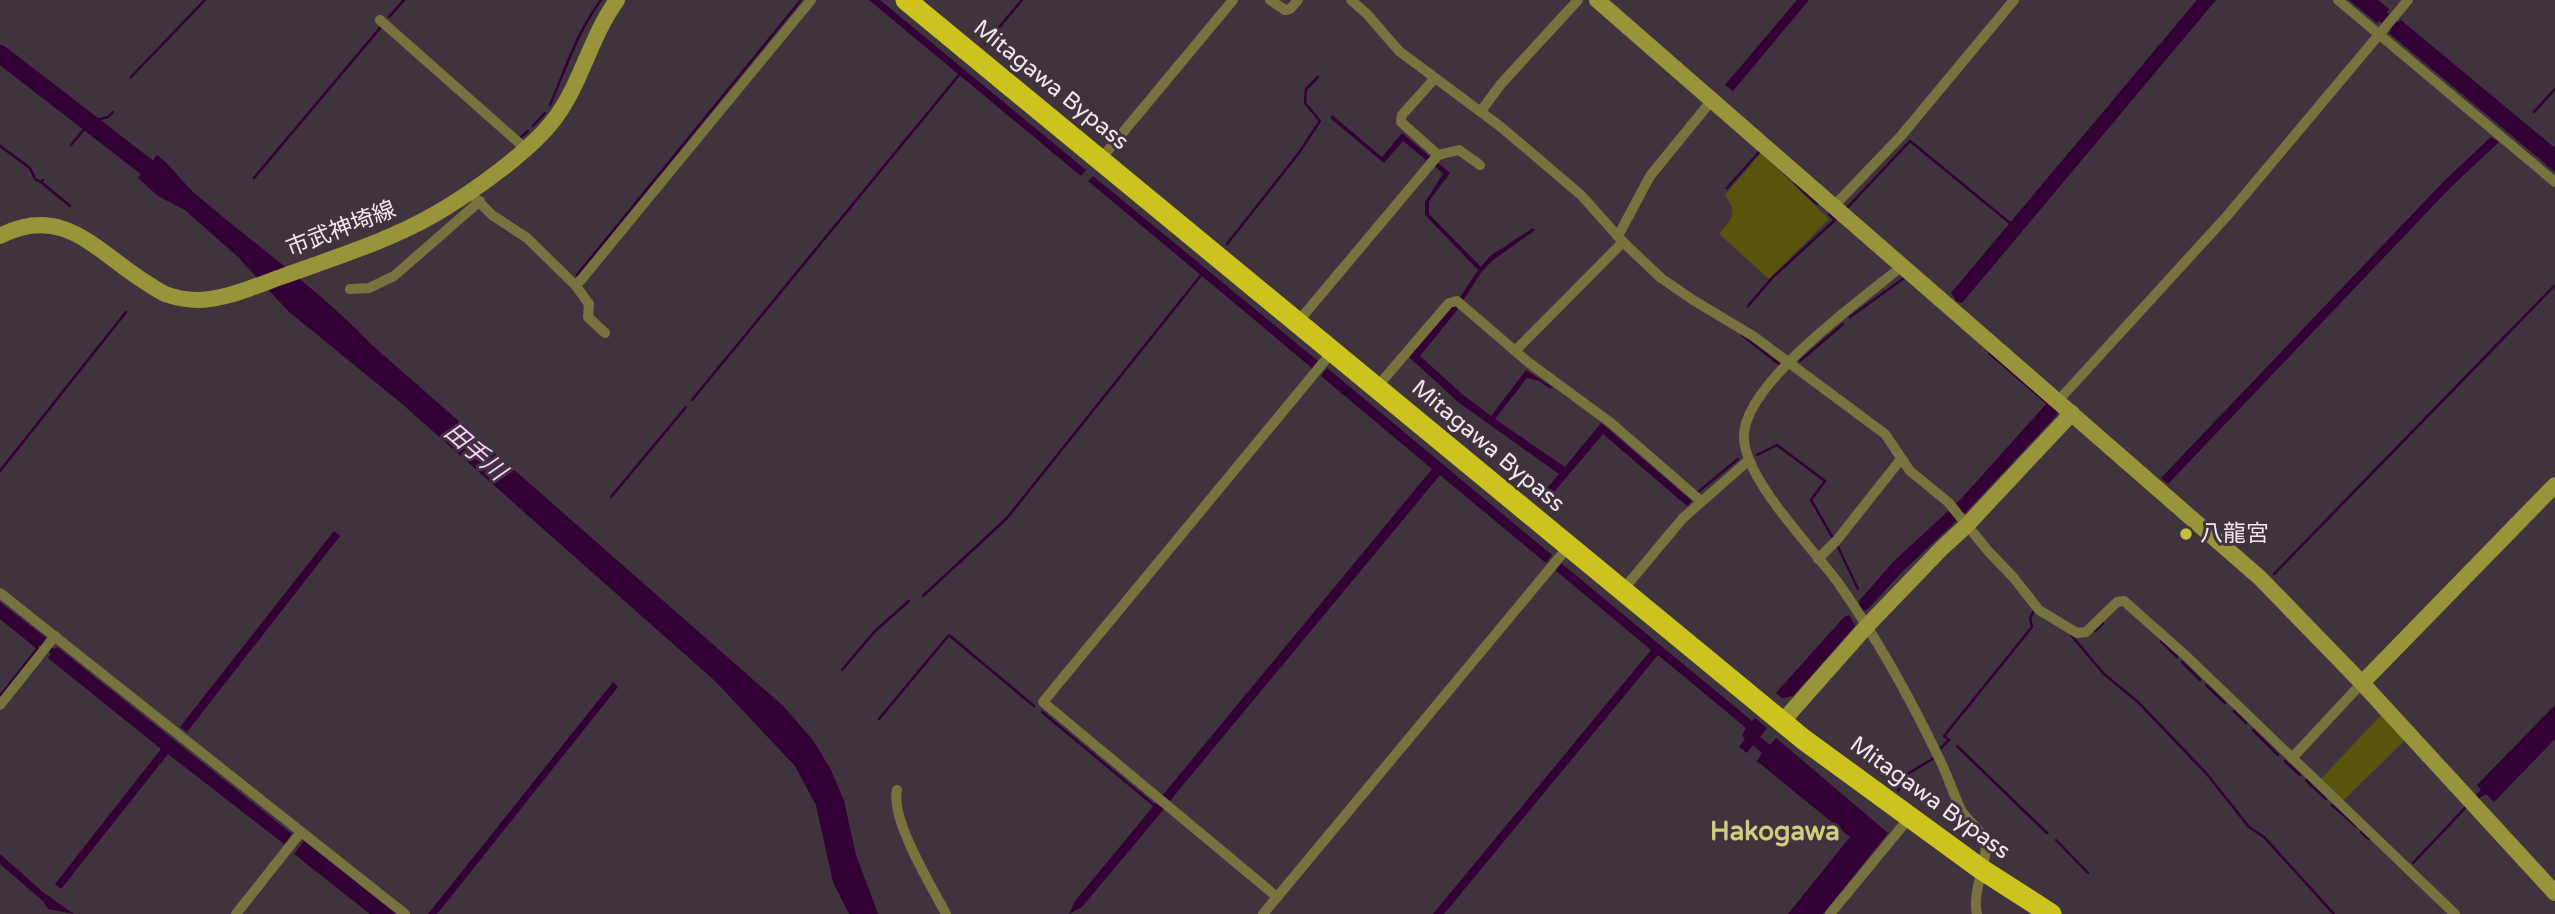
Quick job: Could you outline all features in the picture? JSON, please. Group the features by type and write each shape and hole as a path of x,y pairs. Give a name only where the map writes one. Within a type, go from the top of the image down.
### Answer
{"highway":[{"name":"Mitagawa Bypass","path":"906,0 1782,722 1909,818 2050,914"}],"street":[{"name":"市武神埼線","path":"0,236 32,226 60,227 83,236 139,279 167,295 199,300 227,296 313,265 401,231 475,197 556,117 594,38 617,0"},
{"path":"576,286 811,0"},
{"path":"1100,160 1233,0"},
{"path":"1270,0 1285,10 1290,9 1298,0"},
{"path":"1351,0 1399,51 1432,81 1480,111 1581,195 1620,241 1661,278 1753,337 1885,434 1910,471 1950,505 2014,577 2039,610 2077,633 2086,632 2117,601 2124,601 2185,655 2423,880 2455,914"},
{"path":"1480,111 1501,84 1578,0"},
{"path":"1597,0 2260,579 2362,683 2555,893"},
{"path":"1834,206 1900,136 2014,0"},
{"path":"2338,0 2382,31 2555,182"},
{"path":"2057,402 2227,216 2408,0"},
{"path":"380,20 526,149"},
{"path":"1432,81 1402,115 1401,122 1438,155"},
{"path":"1515,351 1620,241 1650,176 1712,100"},
{"path":"1297,323 1438,155 1459,150 1480,165"},
{"path":"350,289 369,289 394,276 475,197 492,215 527,238 576,286 589,304 589,317 605,333"},
{"path":"1901,267 1787,362 1760,397 1749,416 1744,432 1749,460 1778,506 1837,581 1866,627 1938,756 1961,811 1982,835 1986,844 1975,906 1977,914"},
{"path":"1377,387 1448,303 1460,303 1515,351 1611,423 1701,501"},
{"path":"1277,897 1043,702 1332,352"},
{"path":"1782,722 1866,627 2072,413"},
{"path":"1818,559 1837,540 1901,459"},
{"path":"1622,591 1683,518 1749,460"},
{"path":"2292,758 2555,485"},
{"path":"1263,914 1568,547"},
{"path":"0,593 49,643 301,832 405,914"},
{"path":"0,705 49,643"},
{"path":"897,790 895,798 900,818 920,867 946,914"},
{"path":"1830,914 1909,818"},
{"path":"236,914 301,832"}],"shaded area":[{"path":"1761,153 1829,219 1769,279 1719,234 1732,216 1725,195"},
{"path":"2382,714 2405,740 2343,801 2320,780"}],"water":[{"path":"869,0 880,0 1086,170 1081,176"},
{"path":"1797,0 1809,0 1733,91 1725,85"},
{"path":"2197,0 2216,0 1962,303 1957,302 1951,293"},
{"path":"2349,0 2378,0 2389,9 2387,12 2398,22 2401,20 2555,148 2555,172 2389,33 2391,30 2379,21 2377,23"},
{"path":"1332,115 1382,157 1402,133 1430,157 1426,160 1403,141 1384,163 1330,118"},
{"path":"2491,137 2499,142 2451,187 2168,484 2161,478 2445,180"},
{"path":"157,155 193,192 331,306 783,706 813,740 831,770 844,801 856,855 878,914 849,914 833,882 816,805 795,766 715,681 401,403 288,311 239,258 185,210 158,196 138,178"},
{"path":"1438,163 1450,173 1429,201 1429,214 1481,267 1490,256 1533,228 1535,230 1492,261 1480,274 1458,309 1420,356 1491,416 1526,370 1552,387 1551,389 1539,381 1527,378 1495,419 1565,467 1601,423 1692,501 1687,506 1603,434 1543,505 1537,500 1559,474 1458,402 1408,356 1455,305 1478,270 1425,215 1425,202 1443,174 1435,166"},
{"path":"1093,176 1318,361 1312,368 1088,181"},
{"path":"1327,368 1552,555 1546,563 1440,475 1169,802 1162,796 1432,469 1321,376"},
{"path":"2047,403 2058,412 2056,416 1968,510 1863,611 1859,601 1893,562 1960,500"},
{"path":"334,531 340,536 187,732 180,727"},
{"path":"1561,563 1752,721 1755,718 1767,728 1760,737 1770,745 1776,738 1888,833 1823,914 1788,914 1850,837 1757,761 1762,753 1753,745 1747,753 1739,747 1745,739 1742,735 1746,728 1658,655 1444,914 1433,914 1651,650 1555,570"},
{"path":"0,602 46,638 44,641 54,649 57,647 292,834 284,844 168,754 61,889 55,884 161,749 48,658 51,654 40,645 37,649 0,619"},
{"path":"1849,615 1855,626 1793,696 1782,698 1776,693 1844,617"},
{"path":"613,682 618,687 437,914 428,914"},
{"path":"2555,705 2555,739 2494,802 2486,794 2478,799 2475,796 2481,790 2477,785"},
{"path":"1156,803 1164,809 1082,907 1069,914 1075,901"},
{"path":"304,841 396,914 370,914 294,854"},
{"path":"0,854 44,893 74,914 48,909 43,901 0,864"}],"waterway":[{"path":"131,77 205,0"},
{"path":"389,17 404,0"},
{"path":"550,105 579,38 601,0"},
{"path":"577,275 801,0"},
{"path":"985,44 1022,0"},
{"path":"254,178 380,28"},
{"name":"田手川","path":"0,54 166,182"},
{"path":"692,400 959,75"},
{"path":"1227,244 1298,154 1320,121 1305,103 1306,89 1318,77"},
{"path":"2534,112 2555,89"},
{"name":"田手川","path":"71,145 90,122 108,117 113,112"},
{"path":"533,126 545,113"},
{"path":"520,138 528,131"},
{"path":"1847,208 1910,141 2010,223"},
{"path":"0,146 30,168 35,179 41,182"},
{"path":"1727,188 1760,151"},
{"path":"43,180 41,182 70,206"},
{"path":"1795,183 1817,204"},
{"path":"1748,306 1772,278 1835,220 1829,214"},
{"path":"923,596 1007,518 1202,274"},
{"path":"1850,317 1904,278"},
{"path":"2274,574 2555,285"},
{"path":"0,471 126,312"},
{"path":"1800,361 1843,324"},
{"path":"1742,335 1779,364"},
{"path":"1989,353 2047,403"},
{"path":"611,497 686,407"},
{"path":"1757,455 1777,445 1825,481 1811,500 1833,538"},
{"path":"1698,492 1738,459"},
{"path":"1838,547 1858,589"},
{"path":"842,670 875,631 909,601"},
{"path":"1939,750 1949,740 1944,736 2032,627 2030,618 2034,611"},
{"path":"2095,631 2103,623"},
{"path":"879,719 949,635 1034,706"},
{"path":"2071,635 2104,674 2138,702 2206,773 2249,827 2264,837 2334,914"},
{"path":"2161,641 2177,657"},
{"path":"0,696 37,649"},
{"path":"2182,662 2200,680"},
{"path":"2206,685 2225,703"},
{"path":"2234,711 2246,723"},
{"path":"1042,712 1155,806"},
{"path":"2253,730 2278,755"},
{"path":"1957,746 2047,833"},
{"path":"1898,791 1909,773 1934,758"},
{"path":"2285,761 2300,775"},
{"path":"2306,780 2326,799"},
{"path":"2332,805 2356,826"},
{"path":"2413,863 2466,807"},
{"path":"2361,832 2369,839"},
{"path":"2056,840 2088,873"}],"place":[{"name":"八龍宮","path":"2186,534"}],"district":[{"name":"Hakogawa","path":"1775,831"}]}
